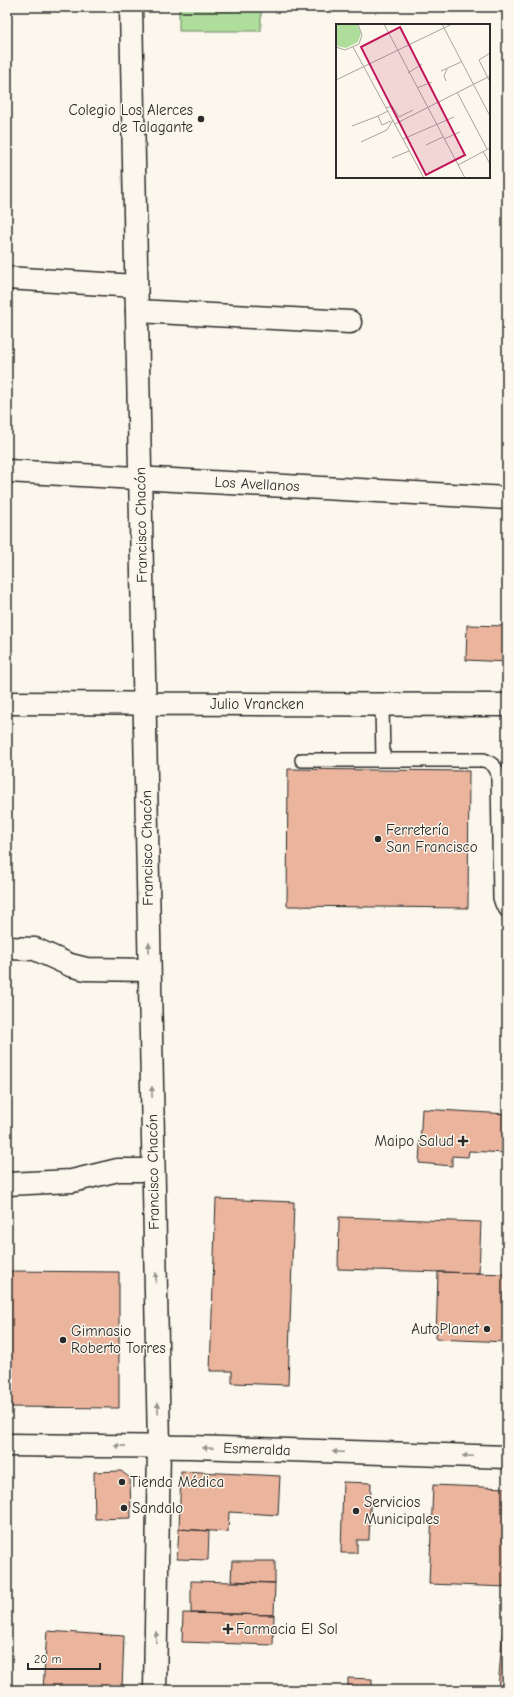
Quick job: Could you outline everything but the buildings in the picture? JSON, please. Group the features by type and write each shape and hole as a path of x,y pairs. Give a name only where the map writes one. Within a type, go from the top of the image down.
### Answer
{"street":[{"name":"Francisco Chacón","path":"131,7 159,1447 155,1690"},
{"path":"7,278 136,286"},
{"path":"137,311 350,322"},
{"name":"Los Avellanos","path":"7,471 507,498"},
{"name":"Julio Vrancken","path":"7,703 507,705"},
{"path":"7,948 35,949 70,965 86,969 149,970"},
{"path":"7,1184 72,1181 118,1170 153,1170"},
{"name":"Esmeralda","path":"7,1445 159,1447 507,1457"}],"lane":[{"path":"382,705 383,760"},
{"path":"302,760 484,760 494,766 498,776 500,898 507,911"}],"green space":[{"path":"179,7 261,7 261,31 179,31"}],"place":[{"name":"Colegio Los Alerces de Talagante","path":"201,119"},
{"name":"Ferretería San Francisco","path":"378,839"},
{"name":"Maipo Salud","path":"463,1141"},
{"name":"AutoPlanet","path":"487,1329"},
{"name":"Gimnasio Roberto Torres","path":"63,1340"},
{"name":"Tienda Médica","path":"122,1482"},
{"name":"Sandalo","path":"124,1508"},
{"name":"Servicios Municipales","path":"356,1511"},
{"name":"Farmacia El Sol","path":"228,1629"}]}
